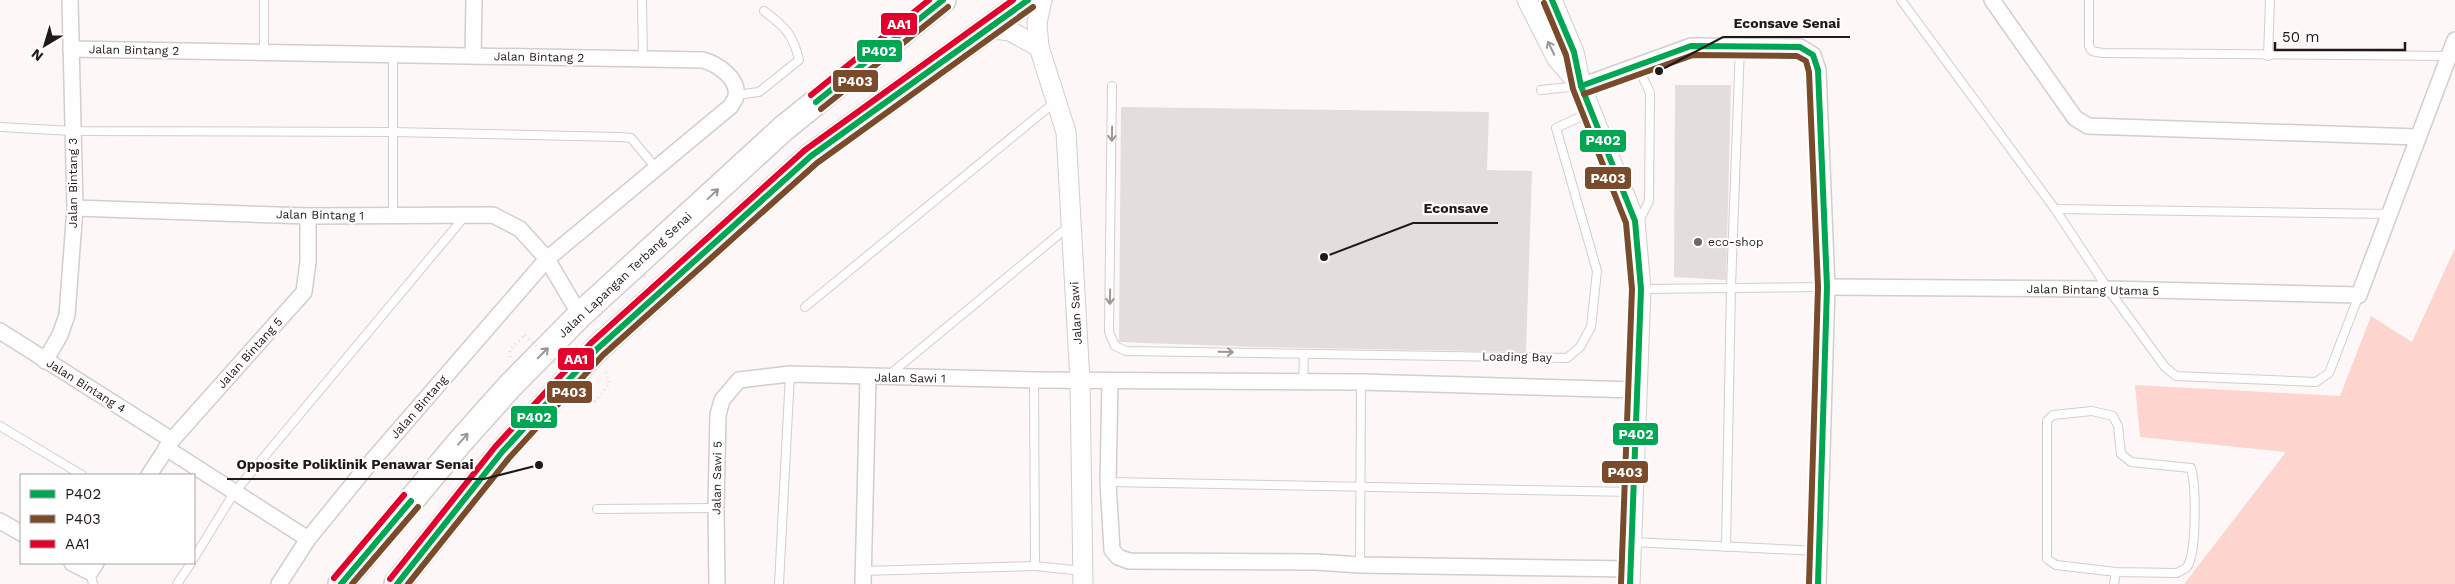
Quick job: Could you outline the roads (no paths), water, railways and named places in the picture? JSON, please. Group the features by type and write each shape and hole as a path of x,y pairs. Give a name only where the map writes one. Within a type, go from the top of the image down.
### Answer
{"highway":[{"name":"Jalan Lapangan Terbang Senai","path":"341,584 460,442 509,387 580,316 784,128 943,0"},
{"path":"397,584 502,452 596,349 811,156 1028,0"}],"street":[{"name":"Jalan Bintang 3","path":"45,361 60,335 67,315 75,208 70,0"},
{"path":"473,56 474,0"},
{"name":"Jalan Sawi","path":"1042,0 1037,23 1039,47 1066,132 1080,381 1083,578"},
{"path":"1527,0 1557,60 1581,86"},
{"path":"1110,381 1108,482 1112,550 1118,557 1128,561 1316,562 1631,577 1641,288 1636,227 1581,86 1574,52 1552,0"},
{"path":"1992,0 2075,118 2088,126 2418,137"},
{"path":"987,28 1010,31 1039,47"},
{"path":"2359,295 2455,40"},
{"path":"1581,86 1691,46 1800,47 1813,55 1818,70 1827,287 1818,584"},
{"name":"Jalan Bintang 2","path":"71,49 703,60 716,64 734,81 736,95"},
{"path":"547,260 731,106 736,95"},
{"name":"Jalan Bintang 1","path":"75,208 308,216 493,215 520,229 547,260 580,316"},
{"name":"Jalan Bintang 5","path":"150,474 169,444 304,292 308,262 308,216"},
{"name":"Jalan Bintang","path":"279,584 308,540 365,469 547,260"},
{"name":"Jalan Bintang Utama 5","path":"1827,287 2359,295"},
{"name":"Jalan Bintang 4","path":"0,331 169,444 234,493 308,540"},
{"name":"Jalan Sawi 1","path":"739,380 790,374 868,378 1080,381 1361,382 1637,390"},
{"path":"863,577 868,378"},
{"name":"Jalan Sawi 5","path":"717,584 718,415 722,400 739,380"},
{"path":"0,521 20,532"},
{"path":"74,564 93,573"}],"lane":[{"path":"264,0 264,52"},
{"path":"642,0 642,59"},
{"path":"1901,0 2055,209 2108,290 2165,367 2176,376 2316,382 2329,373 2359,295"},
{"path":"2089,0 2089,46 2092,51 2268,56 2450,56"},
{"path":"2268,56 2270,0"},
{"path":"736,95 759,92 799,60 795,41 785,27 764,11"},
{"path":"1726,547 1731,287 1740,46"},
{"path":"393,54 393,215"},
{"path":"1636,227 1649,201 1650,93 1637,65"},
{"path":"1112,86 1109,332 1111,342 1126,351 1304,354 1303,382"},
{"path":"1541,90 1581,86"},
{"path":"805,307 1056,101"},
{"name":"Loading Bay","path":"1304,354 1567,358 1580,347 1591,327 1596,271 1556,128 1592,112"},
{"path":"0,127 72,131 393,132 631,138 656,168"},
{"path":"2055,209 2390,214"},
{"path":"195,556 234,493 467,214"},
{"path":"886,378 1071,224"},
{"path":"1641,288 1827,287"},
{"path":"779,584 790,374"},
{"path":"1034,380 1034,566"},
{"path":"1360,565 1361,382"},
{"path":"2092,411 2113,416 2118,426 2121,454 2132,462 2191,468 2195,480 2194,511 2191,558 2186,568 2177,573 2116,572 2056,565 2047,560 2047,421 2053,415 2092,411"},
{"path":"0,426 80,474"},
{"path":"1108,482 1634,492"},
{"path":"597,509 716,508"},
{"path":"1632,542 1819,551"},
{"path":"177,584 190,564"},
{"path":"863,577 1034,566 1083,578"},
{"path":"2114,584 2116,572"}],"place":[{"name":"Econsave Senai","path":"1659,71"},
{"name":"eco-shop","path":"1698,242"},
{"name":"Econsave","path":"1324,257"},
{"name":"Opposite Poliklinik Penawar Senai","path":"539,465"}]}
